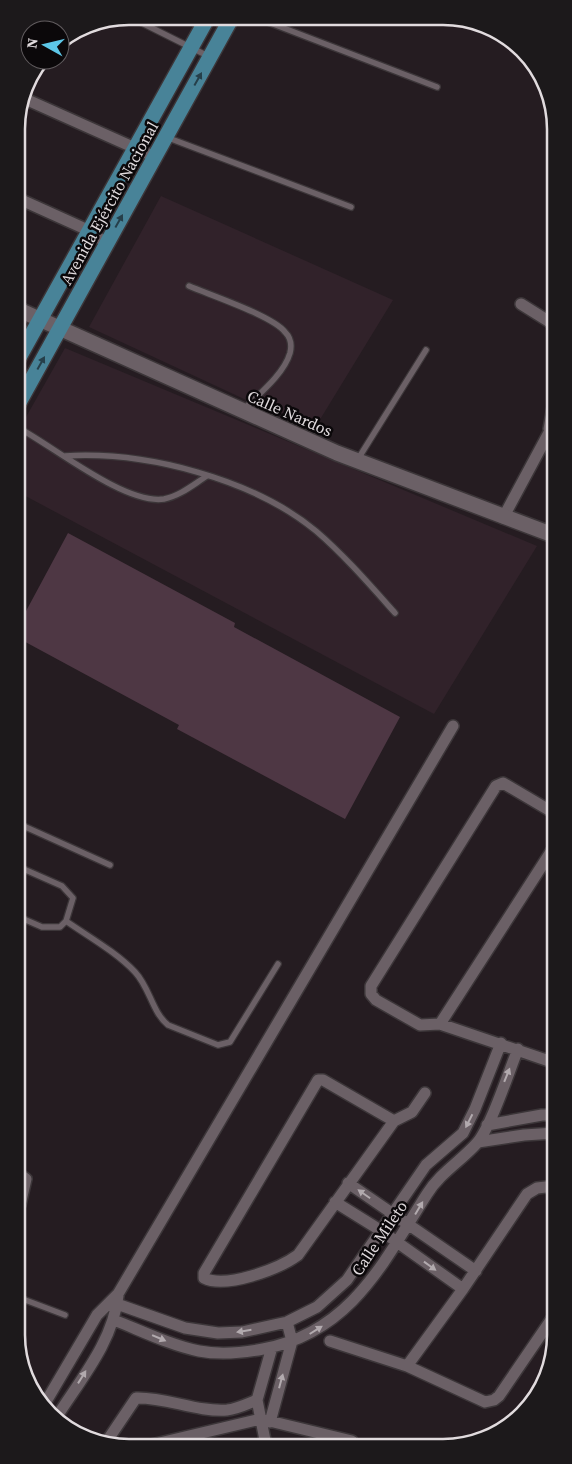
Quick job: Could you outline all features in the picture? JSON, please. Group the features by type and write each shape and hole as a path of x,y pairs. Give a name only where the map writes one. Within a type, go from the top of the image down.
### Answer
{"main road":[{"name":"Avenida Ejército Nacional","path":"25,346 203,25"},
{"name":"Avenida Ejército Nacional","path":"25,391 228,25"}],"street":[{"path":"29,101 155,157"},
{"path":"25,202 90,231 107,244"},
{"path":"521,304 547,320"},
{"name":"Calle Nardos","path":"25,312 357,461 547,533"},
{"path":"504,518 547,435"},
{"path":"60,1412 107,1337 114,1320 118,1299 453,726"},
{"path":"547,808 503,783 496,786 371,986 371,994 376,1000 420,1025 440,1024 547,1060"},
{"path":"440,1024 547,858"},
{"name":"Calle Mileto","path":"118,1299 186,1328 218,1333 242,1332 288,1322 317,1307 347,1280 426,1165 463,1133 475,1109 501,1044"},
{"name":"Calle Mileto","path":"114,1320 177,1345 201,1352 246,1352 292,1341 310,1334 334,1318 361,1293 379,1272 434,1184 478,1142 487,1125 518,1049"},
{"path":"394,1120 348,1093 323,1080 318,1080 204,1273 204,1278 213,1281 240,1278 266,1272 287,1263 298,1255 394,1120 412,1112 425,1092"},
{"path":"487,1125 547,1115"},
{"path":"478,1142 547,1134"},
{"path":"348,1183 476,1271"},
{"path":"407,1366 463,1290 526,1194 537,1188 547,1187"},
{"path":"335,1202 380,1230 463,1290"},
{"path":"48,1399 97,1315 118,1299"},
{"path":"265,1420 292,1341 288,1322"},
{"path":"330,1341 407,1366 485,1402 500,1396 547,1327"},
{"path":"266,1439 265,1420 257,1400 272,1347"},
{"path":"110,1437 136,1398 149,1398 216,1410 234,1408 257,1400"},
{"path":"178,1439 265,1420 344,1439"}],"lane":[{"path":"146,25 210,57"},
{"path":"276,25 437,87"},
{"path":"166,137 350,207"},
{"path":"189,286 269,320 285,331 291,342 290,354 281,369 242,410"},
{"path":"357,461 426,350"},
{"path":"25,432 95,476 141,497 152,499 170,497 208,476"},
{"path":"65,456 101,455 133,459 208,476 271,502 315,530 395,613"},
{"path":"25,827 110,865"},
{"path":"25,870 62,886 73,898 66,921 60,927 52,928 25,919"},
{"path":"66,921 136,973 149,991 162,1019 168,1024 218,1045 230,1042 278,964"},
{"path":"25,1300 65,1315"}],"shaded area":[{"path":"161,196 393,300 313,431 89,327"},
{"path":"65,348 537,546 434,714 25,496 25,419"},
{"path":"68,533 235,623 234,627 400,717 345,819 177,729 179,725 25,642 25,613"}]}
